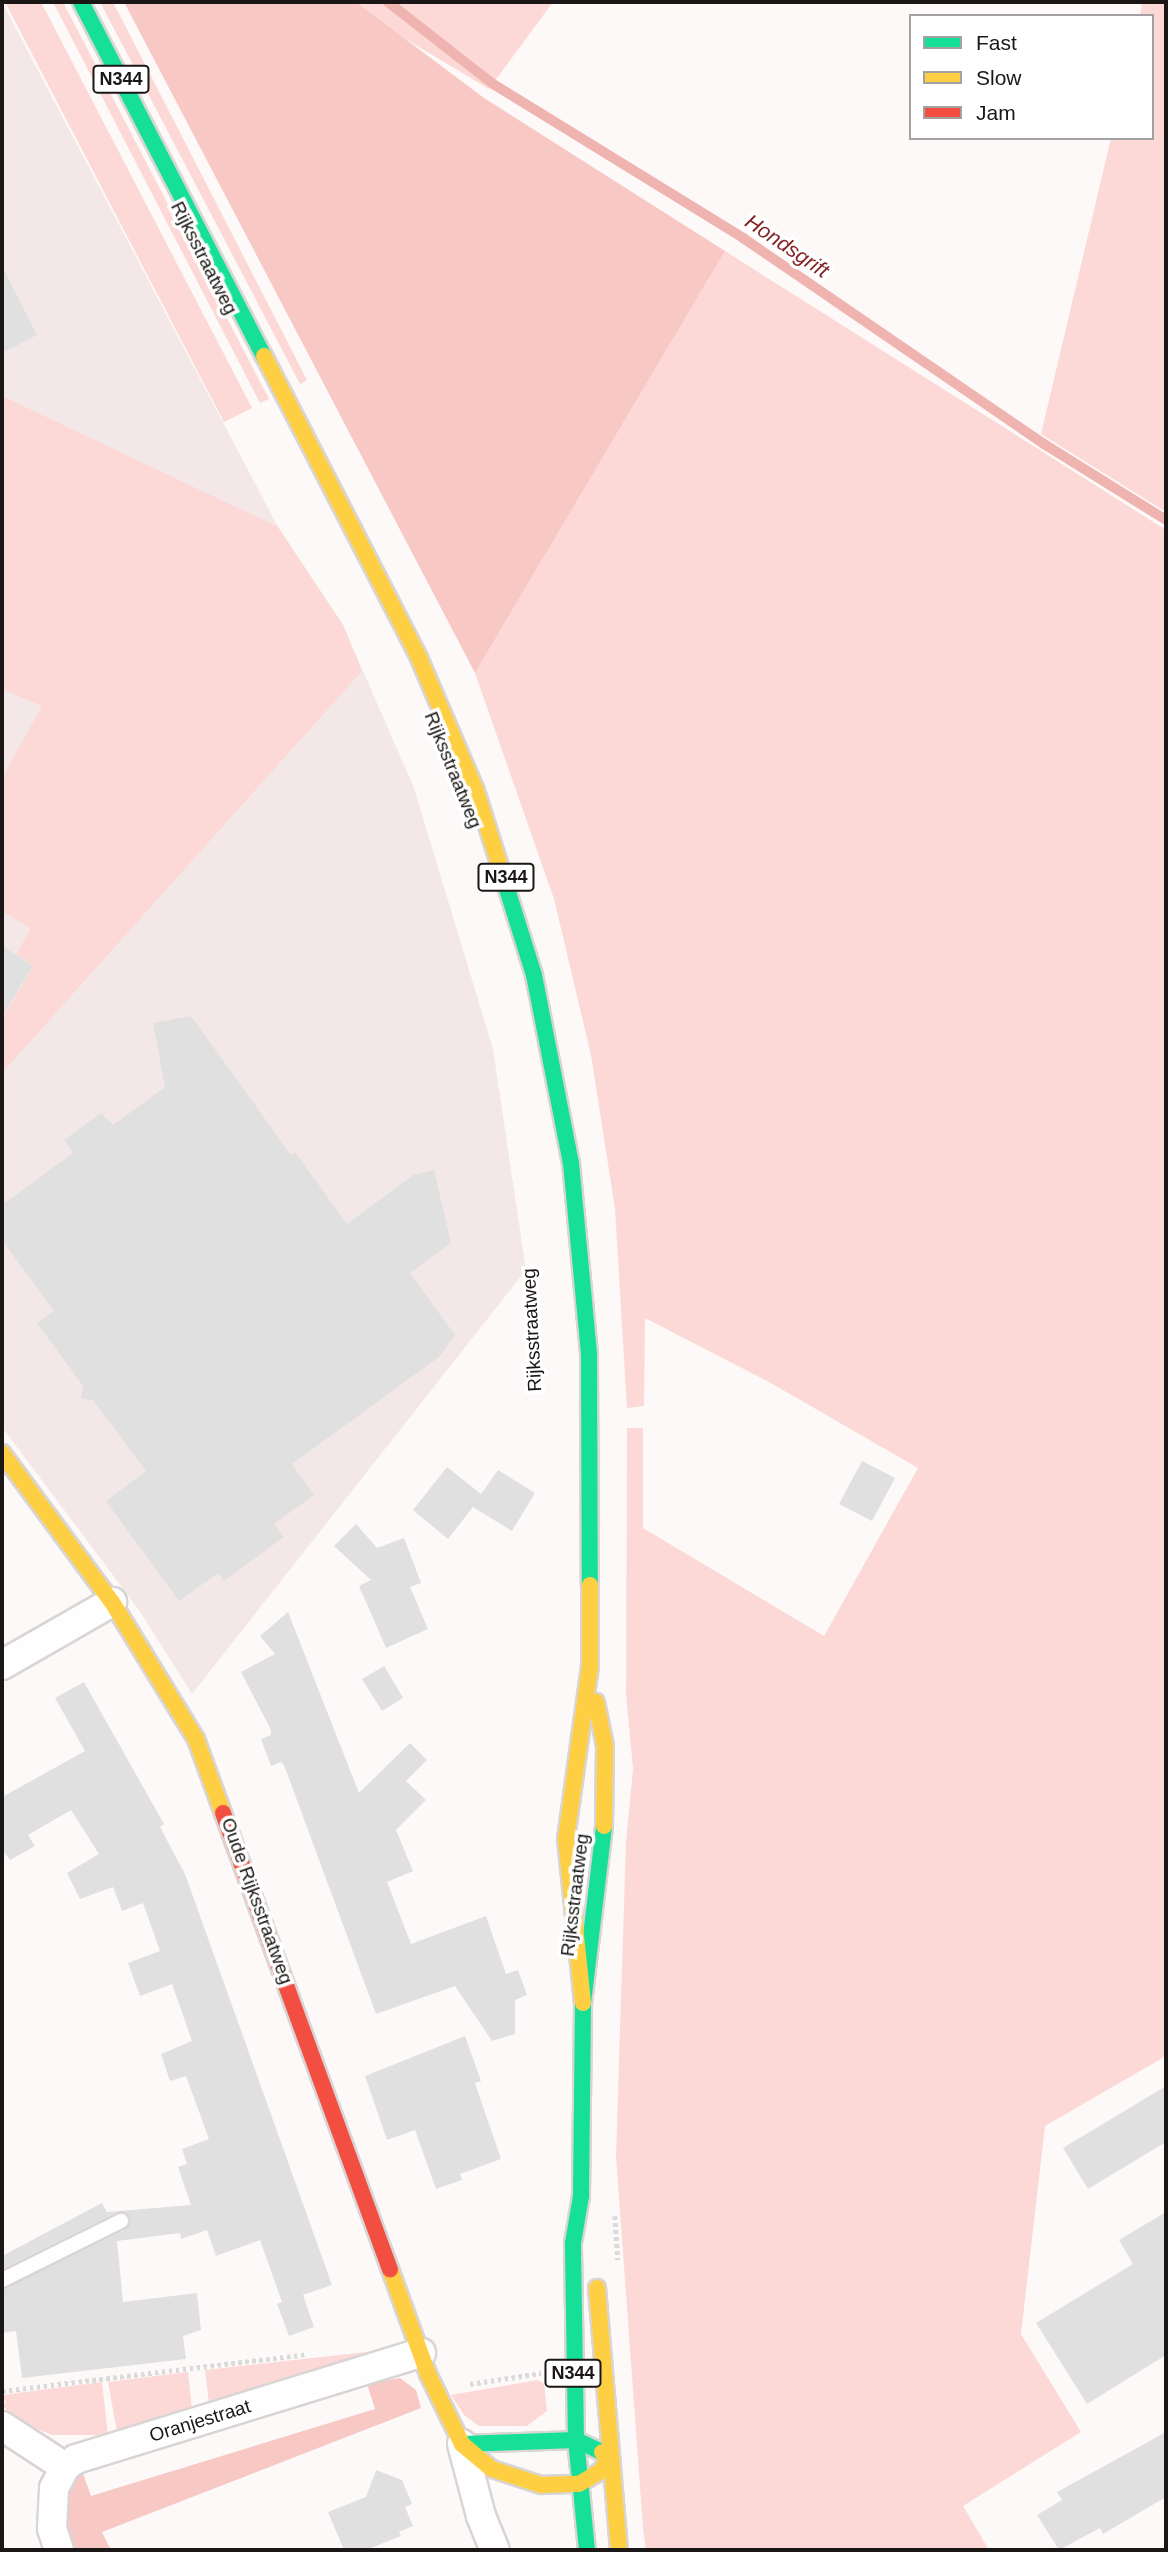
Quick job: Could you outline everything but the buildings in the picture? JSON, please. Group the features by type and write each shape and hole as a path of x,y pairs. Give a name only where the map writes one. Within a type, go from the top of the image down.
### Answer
{"main road":[{"name":"Rijksstraatweg","path":"81,2 399,614 476,791 508,882 555,1068 578,1212 590,1392 590,1667 566,1839 583,2003"},
{"name":"Oude Rijksstraatweg","path":"2,1453 112,1602 200,1749 421,2353 462,2444 492,2469 524,2483 579,2484"},
{"name":"Rijksstraatweg","path":"587,2550 576,2440 573,2243 582,2196 583,2003 607,1788 605,1745 590,1667"},
{"name":"Rijksstraatweg","path":"582,2196 593,2243"},
{"name":"N344","path":"595,2266 608,2459 619,2550"},
{"path":"462,2444 576,2440 599,2449 608,2459 601,2471 579,2484"}],"street":[{"path":"2,1665 112,1602"},
{"name":"Oranjestraat","path":"65,2467 76,2459 421,2353"},
{"path":"2,2426 65,2467 52,2498 52,2528 59,2550"},
{"name":"Oude Rijksstraatweg","path":"462,2444 481,2516 495,2550"}],"lane":[{"path":"2,2280 121,2221"}],"path":[{"path":"2,2391 313,2353"},
{"path":"435,2389 573,2370"}],"shaded area":[{"path":"2,2 278,527 343,625 414,788 493,1049 526,1270 192,1694 139,1610 2,1427"},
{"path":"5,2 41,2 252,408 224,422"},
{"path":"53,2 63,2 269,399 260,403"},
{"path":"100,2 113,2 307,380 300,384"},
{"path":"124,2 356,2 484,98 725,251 475,673"},
{"path":"356,2 553,2 489,89 404,38"},
{"path":"1137,2 1166,2 1166,512 1041,434 1111,140 1154,140 1154,14 1140,14 1142,5"},
{"path":"725,251 1166,530 1166,2056 1045,2126 1021,2334 1081,2432 963,2506 989,2550 646,2550 643,2528 616,2156 626,1842 633,1769 626,1694 627,1428 643,1428 643,1528 824,1636 918,1468 769,1382 645,1318 644,1406 627,1408 615,1209 591,1055 554,899 475,673"},
{"path":"2,396 278,527 343,625 362,671 2,1073 2,1019 34,966 16,954 31,929 2,911 2,778 42,706 2,689"},
{"path":"375,2351 363,2357 209,2404 205,2370"},
{"path":"188,2372 192,2409 117,2432 108,2382"},
{"path":"400,2378 416,2390 421,2408 102,2532 111,2550 73,2550 64,2521 65,2502 82,2471 91,2496 375,2409 367,2384"},
{"path":"538,2380 544,2384 547,2411 527,2426 479,2426 464,2415 451,2395"},
{"path":"102,2382 108,2435 52,2435 25,2424 2,2406 6,2403 2,2395"}],"waterway":[{"name":"Hondsgrift","path":"388,2 493,84 743,238 1044,444 1166,520"}],"traffic: fast":[{"path":"81,2 264,356"},
{"path":"502,873 534,975 571,1163 589,1355 590,1585"},
{"path":"587,2550 576,2440 573,2243 581,2196 583,2003 604,1826"},
{"path":"462,2444 576,2440 602,2452"}],"traffic: slow":[{"path":"264,356 419,658 476,791 502,873"},
{"path":"2,1453 112,1602 196,1739 223,1813"},
{"path":"583,2003 566,1839 590,1667 590,1585"},
{"path":"596,1702 605,1746 604,1826"},
{"path":"390,2269 428,2374 462,2444 492,2469 541,2485 579,2484 601,2471 608,2459 602,2452"},
{"path":"597,2288 619,2550"}],"traffic: jam":[{"path":"223,1813 390,2269"}]}
